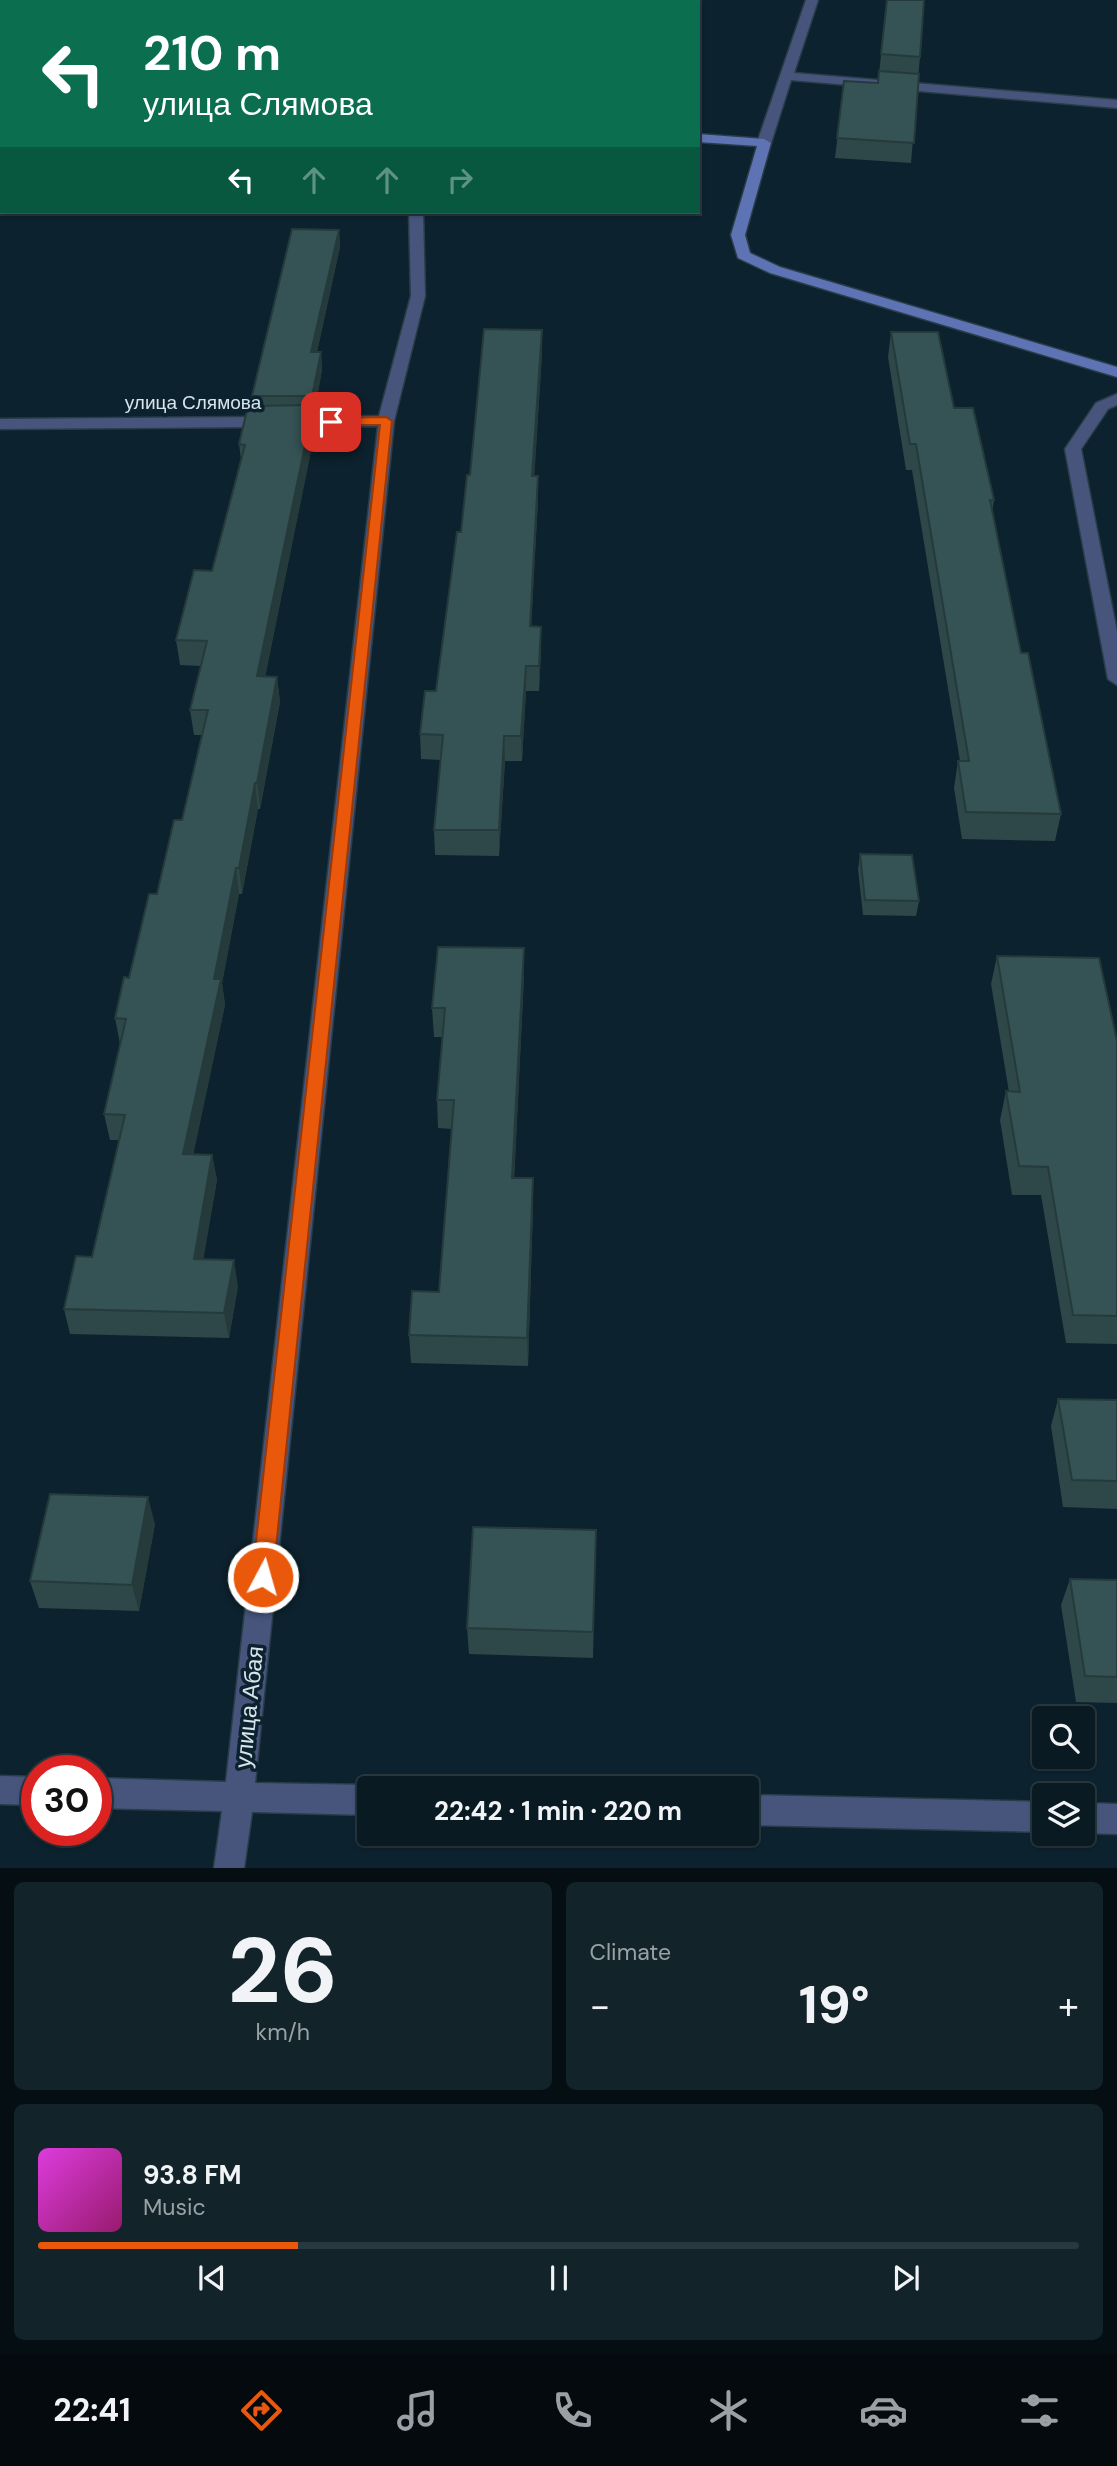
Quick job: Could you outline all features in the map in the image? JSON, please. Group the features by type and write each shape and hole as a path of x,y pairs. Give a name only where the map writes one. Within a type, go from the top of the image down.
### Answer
{"street":[{"path":"812,0 764,143 738,235 743,255 775,270 1117,372"},
{"path":"787,76 1117,104"},
{"path":"700,138 764,143"},
{"name":"улица Абая","path":"229,1867 239,1797 386,421 418,296 416,214"},
{"path":"1117,399 1101,406 1073,449 1117,679"},
{"name":"улица Слямова","path":"0,424 386,421"},
{"path":"0,1790 21,1791"},
{"path":"112,1793 357,1801"},
{"path":"759,1810 1032,1817"},
{"path":"1095,1818 1117,1819"}],"building":[{"path":"887,0 924,0 920,57 881,54"},
{"path":"879,71 919,74 914,143 837,138 844,81 878,83"},
{"path":"292,229 339,230 311,352 321,352 312,396 252,396"},
{"path":"484,329 542,330 532,476 538,476 530,626 541,627 539,666 526,666 521,736 504,736 499,830 434,830 443,735 420,734 425,691 436,691 457,532 461,532 467,475 470,475"},
{"path":"891,332 938,332 954,408 973,408 994,500 990,500 1021,653 1028,653 1061,814 966,812 958,761 969,761 916,444 910,444"},
{"path":"309,405 307,417 311,417 257,676 277,677 214,979 221,979 183,1154 212,1155 194,1259 234,1260 224,1313 64,1309 76,1256 92,1257 125,1115 104,1114 126,1019 115,1018 124,977 129,978 149,894 157,894 174,820 182,820 208,710 190,710 207,641 176,640 194,570 212,571 245,445 239,444 248,406"},
{"path":"860,854 912,855 919,901 865,900"},
{"path":"438,947 524,948 512,1178 533,1178 527,1338 409,1335 412,1291 439,1292 454,1100 437,1100 445,1008 432,1008"},
{"path":"997,956 1099,958 1117,1041 1117,1316 1073,1315 1048,1167 1019,1166 1006,1091 1020,1092"},
{"path":"1058,1399 1117,1400 1117,1481 1072,1480"},
{"path":"50,1494 148,1497 132,1585 30,1581"},
{"path":"473,1527 596,1530 593,1632 467,1628"},
{"path":"1070,1579 1117,1580 1117,1677 1085,1676"}],"route":[{"path":"263,1577 386,421 331,422"}]}
